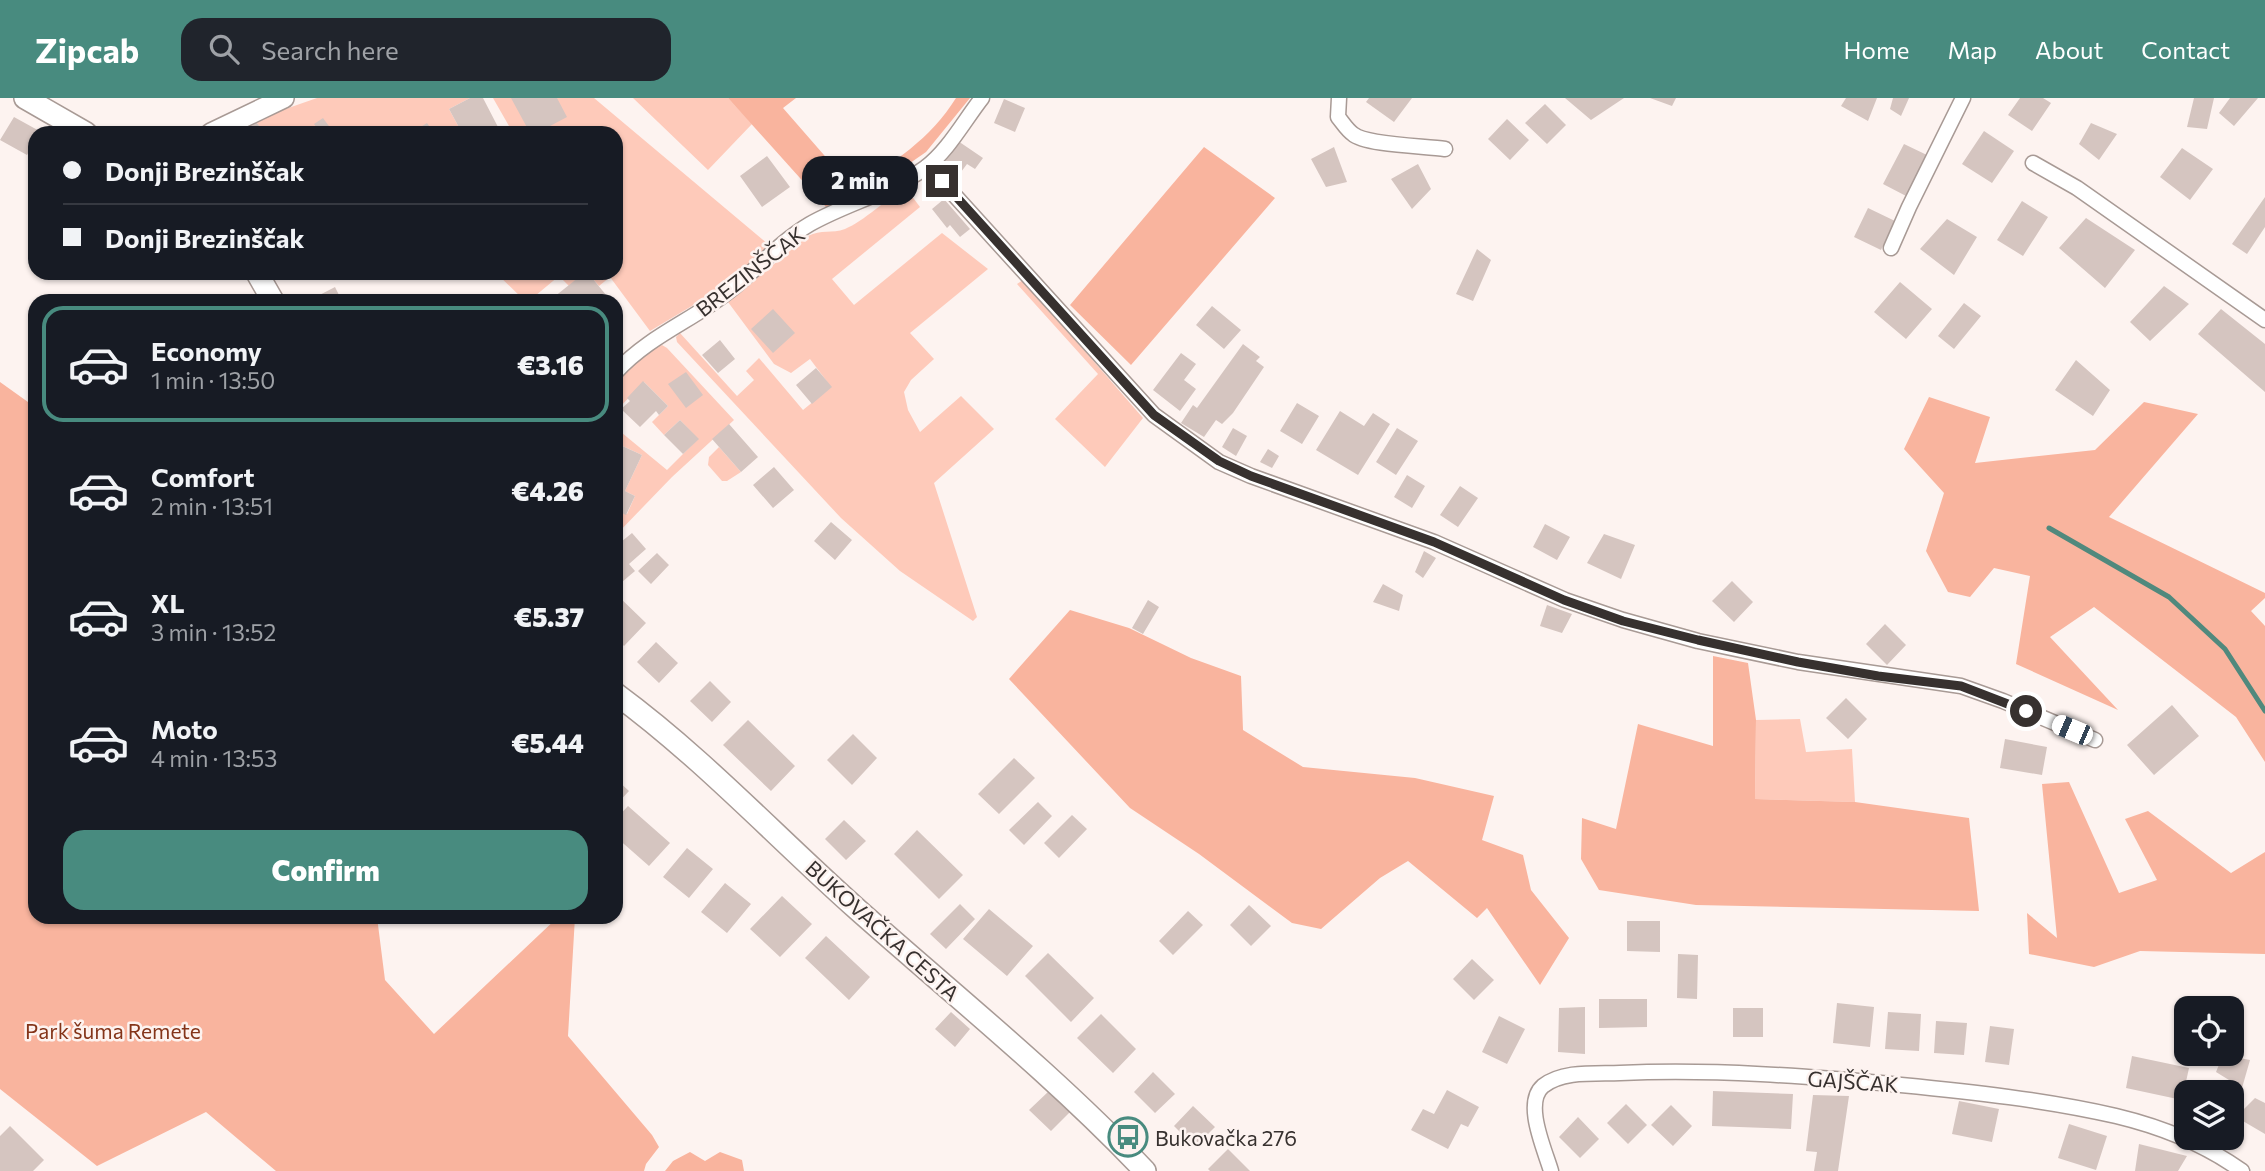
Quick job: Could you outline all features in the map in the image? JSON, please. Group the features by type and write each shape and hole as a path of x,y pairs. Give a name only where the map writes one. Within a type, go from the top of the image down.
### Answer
{"main road":[{"path":"25,98 74,126"},
{"name":"BUKOVAČKA CESTA","path":"623,699 663,729 856,908 1088,1112 1145,1171"}],"street":[{"path":"226,126 284,98"},
{"name":"BREZINŠČAK","path":"623,366 650,341 732,289 797,232 904,181 928,166 939,156 982,98"},
{"path":"1339,98 1338,117 1354,136 1378,143 1414,144 1445,149"},
{"path":"1891,248 1963,98"},
{"path":"2033,163 2077,188 2265,320"},
{"path":"928,166 1154,415 1219,461 1251,476 1434,542 1564,600 1623,621 1798,662 1878,676 1961,686 2095,740"},
{"name":"GAJŠČAK","path":"1551,1171 1536,1122 1534,1102 1538,1091 1544,1085 1567,1076 1679,1071 1860,1081 1960,1090 2062,1106 2115,1116 2164,1130 2199,1144 2242,1171"}],"shaded area":[{"path":"317,98 470,98 449,109 458,126 259,126 254,120"},
{"path":"493,98 594,98 769,245 732,282 650,331 612,280 623,280 623,126 509,126"},
{"path":"633,98 728,98 752,124 708,170"},
{"path":"905,187 920,207 832,279 854,305 942,233 988,269 910,333 934,359 911,380 904,392 908,410 920,432 961,396 994,429 934,483 977,617 973,621 900,571 841,518 677,342 676,337 680,333 737,396 754,380 746,371 759,358 803,410 831,387 810,359 791,373 774,364 728,302 808,236 852,225"},
{"path":"503,280 554,280 537,294 518,294"},
{"path":"563,280 576,280 569,286"},
{"path":"594,280 606,280 599,286"},
{"path":"1023,280 1143,418 1105,467 1055,419 1098,374 1017,284"},
{"path":"662,345 667,348 734,420 672,477 623,528 623,513 627,514 635,496 625,491 642,455 623,446 623,434 667,470 698,439 680,420 664,435 652,422 668,406 644,382 623,404 623,375 642,356"},
{"path":"719,447 741,472 727,481 722,481 708,465 709,457"},
{"path":"1800,719 1806,752 1852,749 1855,802 1755,799 1756,720"}],"green space":[{"path":"728,98 796,98 783,108 851,186 910,149 935,126 956,98 970,98 926,152 887,179 826,207"},
{"path":"1204,147 1275,198 1131,365 1070,305"},
{"name":"Park šuma Remete","path":"0,382 28,402 28,924 378,924 385,980 434,1034 551,924 575,924 568,1036 652,1135 659,1147 644,1171 276,1171 206,1112 97,1166 0,1089"},
{"path":"1929,397 1990,417 1975,463 2095,450 2144,402 2198,414 2109,517 2265,593 2265,598 2251,611 2265,626 2265,762 2236,717 2094,607 2050,637 2118,710 2016,664 2030,576 1994,568 1970,597 1948,592 1926,551 1944,493 1904,449"},
{"path":"1070,610 1129,628 1191,658 1241,676 1243,730 1303,767 1415,778 1494,796 1482,840 1523,855 1531,890 1569,938 1540,985 1487,908 1477,918 1408,861 1380,878 1321,929 1292,923 1199,854 1130,808 1009,679"},
{"path":"1713,656 1748,663 1756,720 1755,799 1855,802 1969,818 1979,911 1696,905 1599,890 1581,859 1582,818 1616,829 1638,724 1713,746"},
{"path":"2069,782 2119,893 2157,880 2125,819 2148,811 2231,873 2265,852 2265,954 2140,951 2094,967 2029,954 2027,913 2057,938 2042,784"},
{"path":"690,1152 705,1161 720,1152 742,1160 744,1171 665,1171 673,1161"}],"building":[{"path":"470,98 483,98 497,126 458,126 449,109"},
{"path":"511,98 557,98 567,117 550,126 526,126"},
{"path":"1369,98 1412,98 1394,122 1366,102"},
{"path":"1565,98 1624,98 1591,120"},
{"path":"1650,98 1676,98 1672,106"},
{"path":"1846,98 1877,98 1868,121 1841,106"},
{"path":"1893,98 1909,98 1901,116 1890,109"},
{"path":"2020,98 2043,98 2051,103 2032,131 2008,115"},
{"path":"2194,98 2214,98 2207,129 2187,127"},
{"path":"2230,98 2258,98 2234,126 2219,113"},
{"path":"1004,99 1025,108 1015,132 994,123"},
{"path":"1545,104 1566,125 1547,144 1525,123"},
{"path":"14,117 30,126 28,126 27,155 0,140"},
{"path":"323,118 329,126 316,126 314,124"},
{"path":"1507,119 1529,140 1510,160 1488,139"},
{"path":"2091,123 2117,134 2099,160 2079,144"},
{"path":"1984,131 2014,151 1992,183 1962,164"},
{"path":"958,141 983,158 975,169 967,164 958,176 942,165"},
{"path":"1904,144 1929,156 1908,197 1883,184"},
{"path":"1334,147 1347,182 1326,187 1311,159"},
{"path":"2182,148 2213,169 2190,200 2160,177"},
{"path":"767,156 790,187 762,207 740,176"},
{"path":"1418,164 1431,189 1412,209 1391,179"},
{"path":"2265,197 2265,227 2247,254 2232,244"},
{"path":"944,199 970,229 960,237 950,225 947,228 932,209"},
{"path":"2022,201 2048,217 2023,256 1997,240"},
{"path":"1868,208 1895,221 1881,250 1854,237"},
{"path":"2086,218 2135,250 2105,288 2059,248"},
{"path":"1947,219 1977,237 1954,275 1920,249"},
{"path":"1477,249 1491,260 1473,301 1456,294"},
{"path":"575,280 594,280 605,294 558,294"},
{"path":"1900,282 1932,309 1906,339 1874,312"},
{"path":"2164,286 2189,304 2150,341 2130,322"},
{"path":"335,287 338,294 322,294"},
{"path":"1964,303 1981,316 1954,349 1938,336"},
{"path":"1212,306 1241,330 1224,349 1196,325"},
{"path":"773,309 795,333 773,353 751,329"},
{"path":"2221,309 2265,344 2265,392 2198,334"},
{"path":"720,340 735,359 718,373 702,355"},
{"path":"1243,344 1260,357 1256,361 1264,367 1233,413 1222,424 1216,420 1204,437 1181,423 1193,405 1197,408"},
{"path":"1181,353 1196,364 1184,380 1196,389 1180,411 1153,390"},
{"path":"2076,360 2110,390 2093,416 2055,390"},
{"path":"816,368 832,387 812,404 796,385"},
{"path":"686,372 703,395 686,408 668,384"},
{"path":"643,381 668,406 659,415 656,411 640,427 623,411 623,407 630,401 627,398"},
{"path":"1297,403 1319,416 1302,444 1280,431"},
{"path":"1340,411 1364,426 1373,413 1390,424 1358,475 1316,450"},
{"path":"680,420 699,439 683,454 664,435"},
{"path":"729,424 758,457 741,472 712,439"},
{"path":"1233,428 1247,436 1236,456 1222,447"},
{"path":"1397,428 1418,441 1396,475 1376,462"},
{"path":"623,446 642,455 625,491 635,496 626,515 623,514"},
{"path":"1268,449 1279,456 1272,468 1260,462"},
{"path":"774,467 794,490 773,508 753,485"},
{"path":"1407,475 1425,486 1412,508 1394,497"},
{"path":"1460,486 1478,498 1458,527 1440,515"},
{"path":"831,522 852,540 835,560 814,541"},
{"path":"1545,524 1570,537 1557,560 1533,547"},
{"path":"632,533 646,549 629,564 635,571 623,581 623,540"},
{"path":"1604,534 1635,545 1621,579 1587,563"},
{"path":"1424,551 1436,558 1423,578 1415,572"},
{"path":"657,553 669,565 651,584 638,571"},
{"path":"1732,581 1753,602 1734,622 1712,601"},
{"path":"1383,584 1403,595 1399,611 1373,602"},
{"path":"1148,600 1159,607 1143,634 1132,628"},
{"path":"623,601 646,623 623,645"},
{"path":"1547,605 1572,614 1562,633 1540,626"},
{"path":"1885,624 1906,645 1887,665 1866,644"},
{"path":"656,642 678,663 659,683 637,662"},
{"path":"710,681 731,702 712,722 690,701"},
{"path":"1846,698 1867,719 1848,739 1826,718"},
{"path":"2172,705 2199,736 2154,775 2127,745"},
{"path":"748,720 795,766 771,791 723,745"},
{"path":"853,734 877,758 852,785 827,760"},
{"path":"2005,739 2047,747 2042,775 2000,768"},
{"path":"1014,758 1035,778 999,814 978,794"},
{"path":"623,785 629,791 623,797"},
{"path":"1038,802 1052,816 1024,845 1009,830"},
{"path":"628,806 670,843 649,866 623,843 623,811"},
{"path":"1072,815 1087,829 1059,858 1044,843"},
{"path":"844,820 866,841 846,860 825,839"},
{"path":"917,830 963,875 939,899 894,854"},
{"path":"687,848 713,869 689,898 663,877"},
{"path":"725,883 751,904 727,933 701,912"},
{"path":"782,896 812,924 780,957 750,929"},
{"path":"960,904 975,919 946,949 930,934"},
{"path":"1249,905 1271,926 1251,946 1230,925"},
{"path":"989,909 1033,946 1007,976 963,939"},
{"path":"1188,911 1203,925 1173,955 1159,941"},
{"path":"1627,921 1660,921 1660,952 1627,951"},
{"path":"826,936 870,977 849,1000 805,958"},
{"path":"1048,953 1094,998 1071,1022 1025,976"},
{"path":"1678,954 1698,955 1697,999 1677,998"},
{"path":"1472,959 1494,980 1474,1000 1453,979"},
{"path":"1599,999 1647,999 1647,1027 1599,1028"},
{"path":"1837,1003 1874,1007 1870,1047 1833,1043"},
{"path":"1585,1007 1585,1054 1558,1052 1559,1008"},
{"path":"1733,1008 1763,1008 1763,1037 1733,1037"},
{"path":"951,1012 970,1029 955,1047 935,1029"},
{"path":"1888,1012 1921,1014 1919,1051 1885,1049"},
{"path":"1101,1014 1136,1049 1113,1073 1077,1038"},
{"path":"1499,1016 1525,1029 1507,1064 1482,1052"},
{"path":"1936,1021 1967,1023 1964,1055 1934,1053"},
{"path":"1990,1026 2014,1029 2009,1065 1985,1062"},
{"path":"2132,1056 2189,1068 2186,1080 2174,1080 2174,1098 2126,1088"},
{"path":"2244,1059 2250,1060 2244,1081 2229,1080 2216,1072 2218,1066 2244,1066"},
{"path":"1153,1072 1175,1094 1155,1113 1134,1092"},
{"path":"1447,1090 1479,1107 1468,1127 1461,1124 1448,1149 1411,1130 1423,1109 1434,1114"},
{"path":"1049,1091 1070,1112 1051,1131 1029,1110"},
{"path":"1713,1091 1793,1094 1791,1129 1712,1126"},
{"path":"1813,1095 1849,1096 1838,1171 1814,1171 1817,1152 1806,1151"},
{"path":"2255,1098 2265,1103 2265,1134 2244,1122 2244,1109"},
{"path":"1959,1101 1999,1109 1992,1142 1952,1134"},
{"path":"1626,1104 1647,1125 1628,1144 1607,1123"},
{"path":"1671,1105 1692,1126 1673,1146 1651,1125"},
{"path":"1193,1106 1215,1127 1195,1147 1174,1126"},
{"path":"1578,1117 1599,1139 1580,1158 1559,1137"},
{"path":"2069,1124 2107,1136 2096,1170 2058,1158"},
{"path":"10,1126 44,1160 33,1171 0,1171 0,1136"},
{"path":"2139,1144 2187,1156 2178,1171 2135,1171"},
{"path":"1228,1149 1250,1171 1208,1169"}],"waterway":[{"path":"2049,528 2169,597 2225,649 2265,711"}],"place":[{"name":"Bukovačka 276","path":"1128,1137"}],"route":[{"path":"942,181 1154,415 1194,446 1219,461 1251,476 1434,542 1564,600 1623,621 1798,662 1878,676 1961,686 2026,711"}]}
